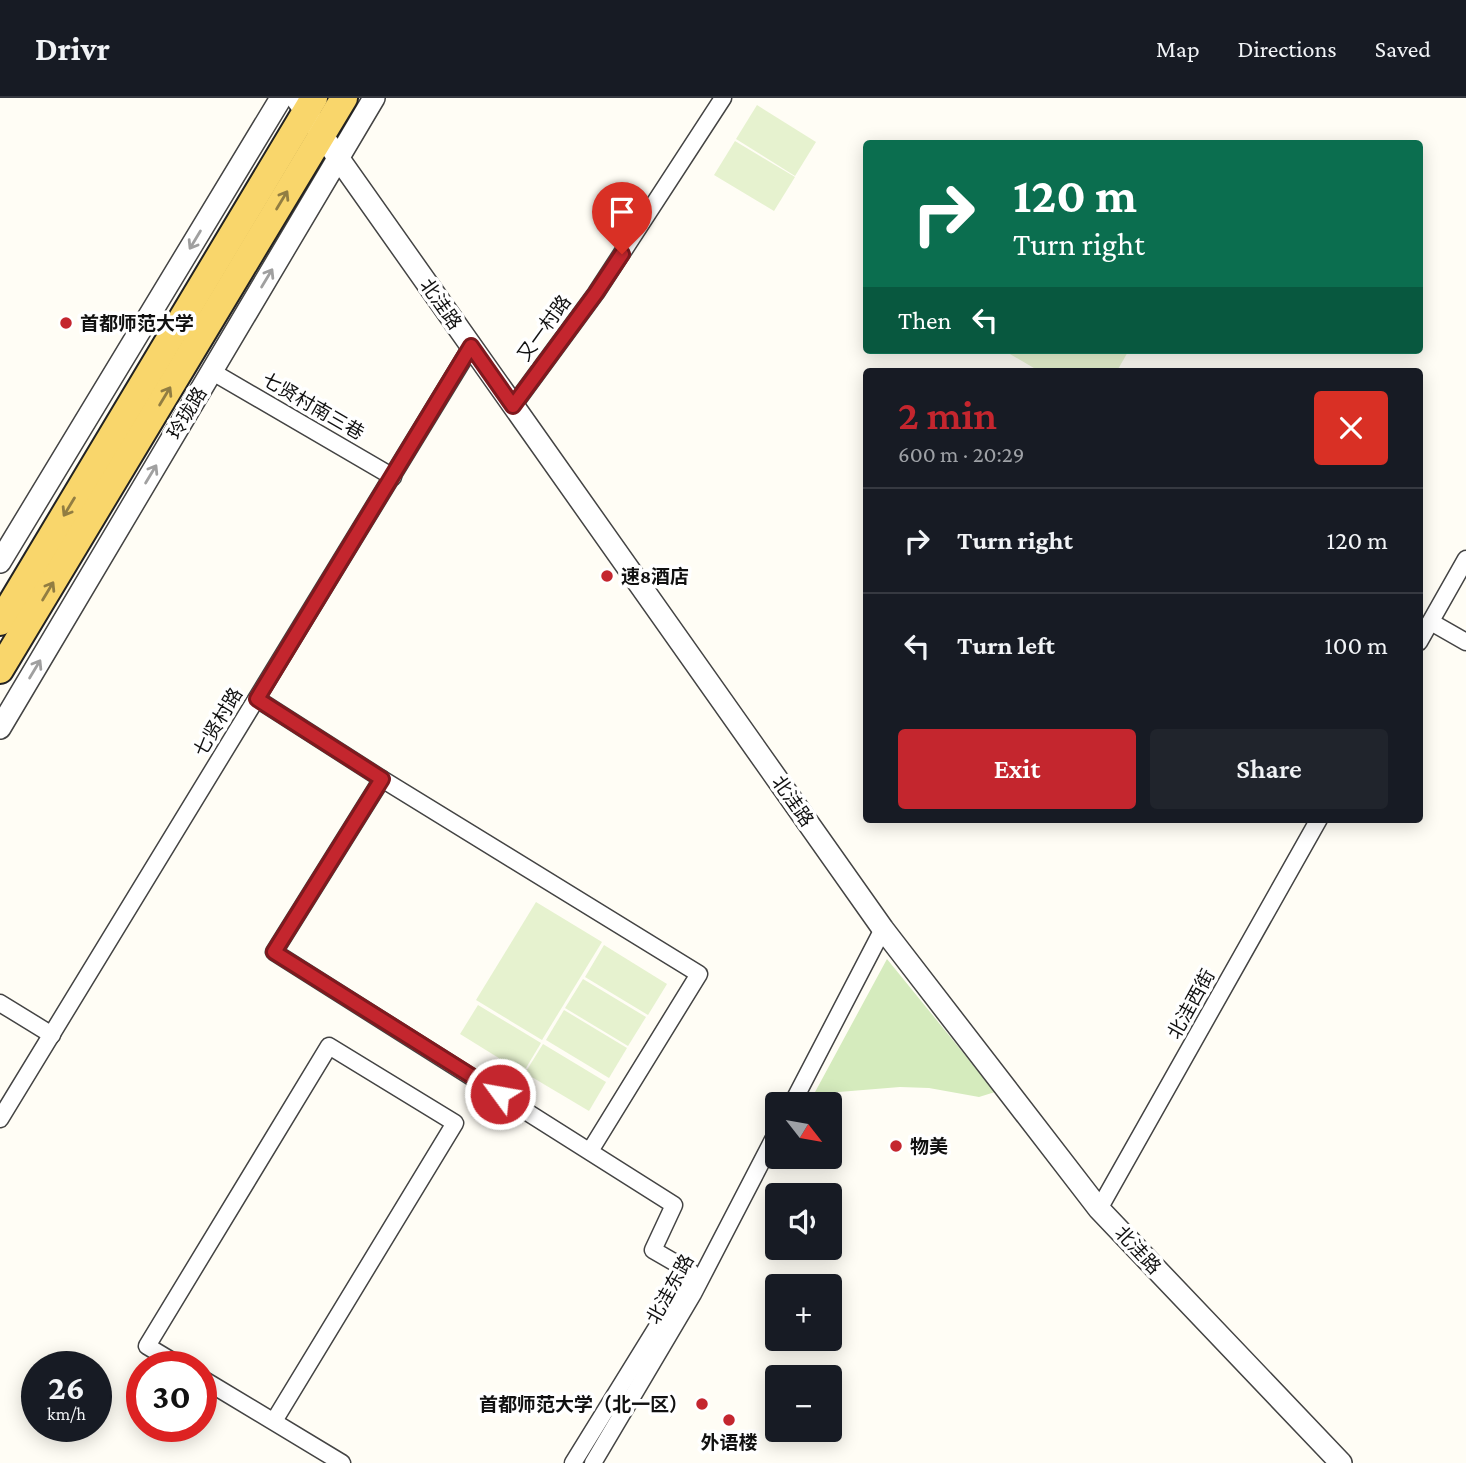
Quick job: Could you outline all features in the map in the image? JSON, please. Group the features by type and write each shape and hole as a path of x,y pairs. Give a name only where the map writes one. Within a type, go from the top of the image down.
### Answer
{"main road":[{"name":"玲珑路","path":"0,670 344,98"},
{"path":"0,622 305,103"}],"street":[{"path":"0,562 281,98"},
{"name":"玲珑路","path":"0,728 374,98"},
{"name":"又一村路","path":"513,406 596,293 723,98"},
{"name":"北洼路","path":"305,103 338,158 883,929 1099,1209 1341,1463"},
{"name":"七贤村路","path":"0,1119 471,346"},
{"name":"七贤村南三巷","path":"211,371 393,477"},
{"path":"1423,635 1466,559"},
{"path":"1431,622 1466,642"},
{"path":"257,699 699,974 590,1151"},
{"path":"382,779 274,952 674,1205 653,1250 691,1272 573,1463"},
{"name":"北洼西街","path":"1099,1209 1317,823"},
{"path":"798,1092 883,929"},
{"path":"0,1003 52,1035"},
{"path":"155,1351 147,1346 329,1046 455,1123 274,1421"},
{"name":"北洼东路","path":"593,1463 693,1294 765,1155"},
{"path":"217,1387 342,1463"}],"green space":[{"path":"757,105 816,142 795,176 736,139"},
{"path":"735,141 795,177 774,211 714,175"},
{"path":"1010,354 1127,354 1119,368 1034,368"},
{"path":"536,902 602,942 542,1040 476,1000"},
{"path":"604,945 667,984 648,1015 585,977"},
{"path":"887,959 995,1092 979,1097 929,1088 900,1087 815,1092"},
{"path":"583,979 646,1017 628,1046 565,1008"},
{"path":"478,1005 541,1043 523,1073 460,1034"},
{"path":"564,1010 627,1048 609,1078 546,1040"},
{"path":"543,1044 606,1082 589,1111 525,1073"}],"place":[{"name":"首都师范大学","path":"66,323"},
{"name":"速8酒店","path":"607,576"},
{"name":"物美","path":"896,1146"},
{"name":"首都师范大学（北一区）","path":"702,1404"},
{"name":"外语楼","path":"729,1420"}],"route":[{"path":"500,1094 274,952 382,779 257,699 471,346 513,406 622,254"}]}
